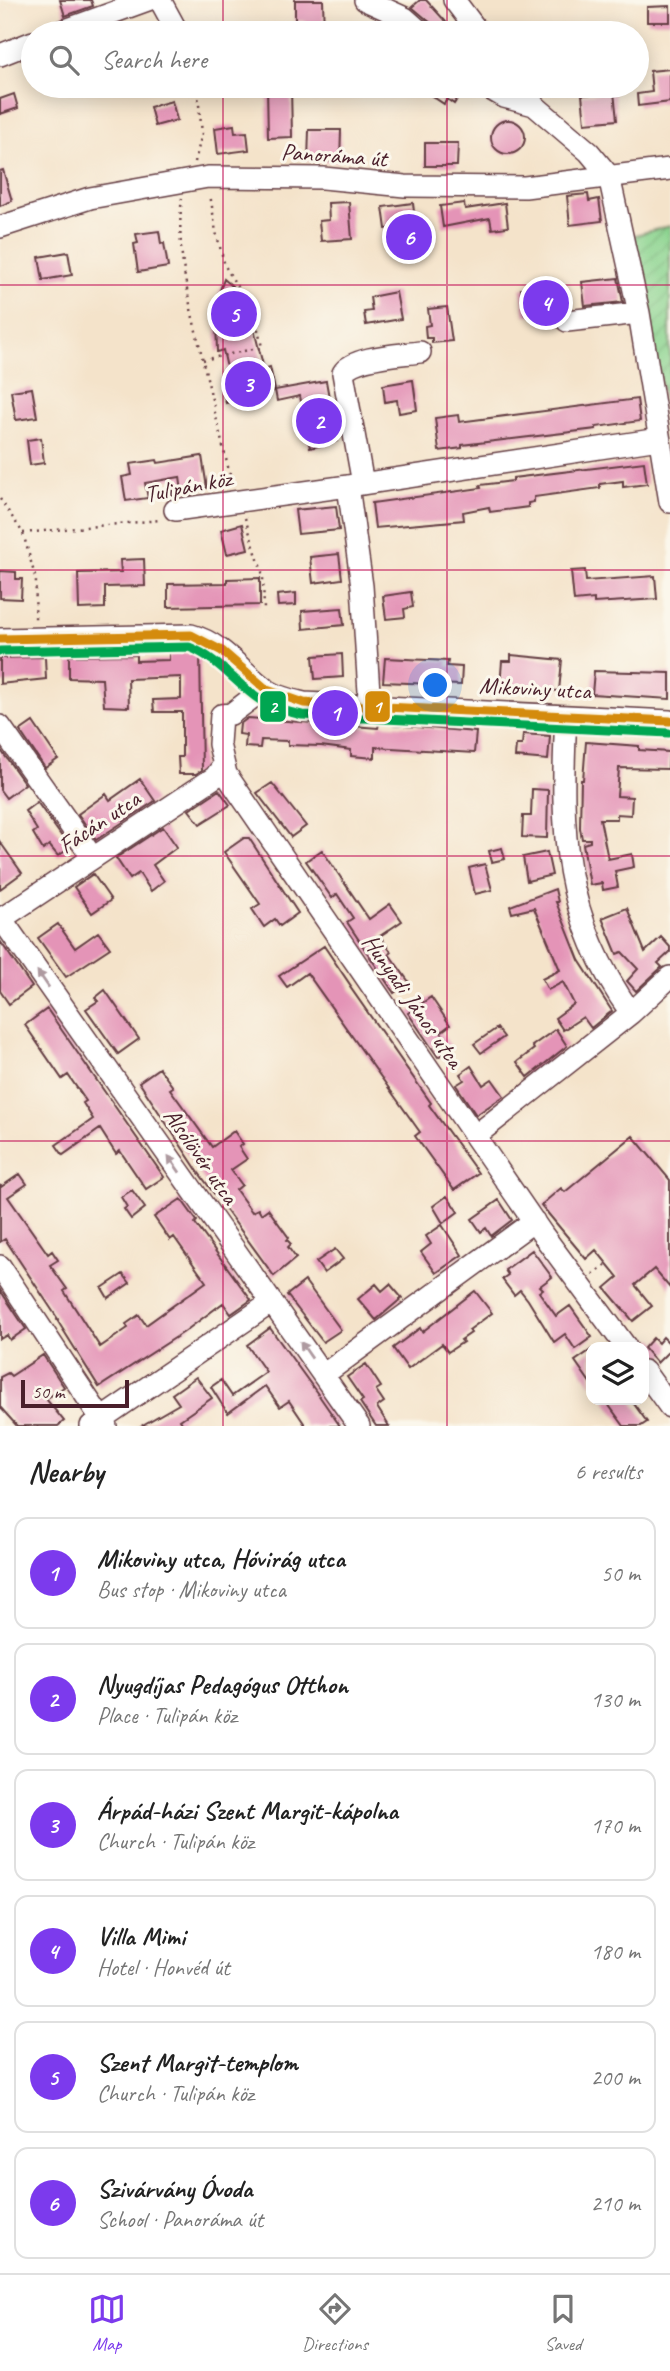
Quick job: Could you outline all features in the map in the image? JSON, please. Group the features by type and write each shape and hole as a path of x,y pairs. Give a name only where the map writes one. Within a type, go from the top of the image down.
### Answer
{"street":[{"path":"90,21 148,0"},
{"path":"160,0 171,21"},
{"path":"365,0 408,21"},
{"path":"454,0 470,21"},
{"path":"0,55 21,47"},
{"path":"508,98 534,105"},
{"path":"528,98 589,152 609,176 639,313 670,502"},
{"name":"Panoráma út","path":"0,227 90,198 199,178 323,178 405,186 525,187 670,169"},
{"path":"567,321 639,313"},
{"path":"366,705 369,692 356,485 344,373 352,364 361,361 420,352"},
{"name":"Tulipán köz","path":"176,510 241,508 356,485 659,439"},
{"name":"Mikoviny utca","path":"0,639 191,635 208,640 221,648 274,694 304,703 670,721"},
{"name":"Hunyadi János utca","path":"265,688 231,714 221,715 219,744 223,766 233,786 534,1221 622,1342"},
{"path":"566,716 563,820 572,888 589,942 605,974 631,1013"},
{"path":"0,726 93,858"},
{"name":"Fácán utca","path":"1,918 215,777 223,766"},
{"name":"Alsólövér utca","path":"1,918 359,1426"},
{"path":"475,1136 631,1013 670,977"},
{"path":"323,1375 534,1221"},
{"path":"0,1266 100,1424 272,1302"},
{"path":"649,1378 670,1407"}],"path":[{"path":"198,98 202,133 199,178 225,266 255,317 262,347 203,360"},
{"path":"199,178 182,198 182,254 190,308 215,421 263,575 264,611"},
{"path":"0,499 23,533 36,580 36,639"},
{"name":"Tulipán köz","path":"23,533 176,518 176,510"},
{"path":"587,1279 608,1264"}],"green space":[{"path":"670,226 670,428 631,236"}],"building":[{"path":"60,0 91,0 93,6 65,16"},
{"path":"295,0 323,0 324,21 295,21"},
{"path":"420,0 426,0 445,21 429,21 412,7"},
{"path":"670,6 670,22 647,21 647,7"},
{"path":"670,69 670,102 638,106 637,98 649,98 649,92 652,92 650,71"},
{"path":"14,94 18,108 0,114 0,99"},
{"path":"267,98 291,98 292,137 268,138"},
{"path":"435,98 458,98 454,104 447,99 444,104"},
{"path":"582,98 615,98 617,120 585,123"},
{"path":"172,101 177,120 155,126 150,107"},
{"path":"508,120 520,125 525,137 520,149 508,154 496,149 491,137 496,125"},
{"path":"234,125 235,133 247,132 249,150 218,154 215,128"},
{"path":"309,130 341,130 340,162 308,161"},
{"path":"425,143 458,143 457,166 425,166"},
{"path":"3,170 12,201 0,206 0,171"},
{"path":"588,194 589,201 599,199 602,221 570,225 567,196"},
{"path":"349,202 352,239 321,241 319,221 329,220 328,203"},
{"path":"413,203 417,239 399,241 397,228 386,229 383,207"},
{"path":"464,203 465,209 505,203 508,227 492,229 490,218 443,227 440,206"},
{"path":"159,231 168,267 138,272 134,244 138,243 136,234"},
{"path":"68,252 72,275 43,280 39,257"},
{"path":"618,278 623,302 585,306 582,282"},
{"path":"224,279 239,292 249,310 264,369 270,367 275,390 226,403 220,379 229,377 223,350 217,352 216,318 218,296"},
{"path":"553,285 557,311 525,315 521,289"},
{"path":"396,292 401,319 366,325 364,312 372,311 370,297"},
{"path":"447,307 452,341 432,343 432,338 426,338 425,326 430,325 428,309"},
{"path":"413,380 417,410 399,413 397,400 385,402 383,385"},
{"path":"326,381 337,441 310,448 300,396 277,401 275,390"},
{"path":"32,388 37,417 16,420 11,391"},
{"path":"637,399 640,421 462,445 462,448 439,451 435,418 458,415 459,422"},
{"path":"41,438 44,463 30,465 27,440"},
{"path":"202,456 207,488 182,492 180,477 145,483 148,498 126,501 122,477 132,475 130,464"},
{"path":"644,462 647,484 623,487 623,481 600,484 600,488 534,497 534,502 528,503 528,507 490,512 489,507 463,512 464,520 375,528 372,503 481,488 480,485 513,481 513,478"},
{"path":"336,506 339,530 298,534 295,510"},
{"path":"242,524 248,549 227,554 221,530"},
{"path":"339,554 342,579 313,583 310,557"},
{"path":"144,559 145,586 105,587 105,608 79,609 78,573 121,572 120,560"},
{"path":"585,570 586,581 655,576 657,599 594,603 594,599 574,601 571,571"},
{"path":"0,571 16,572 16,579 22,579 21,599 0,598"},
{"path":"260,578 260,605 168,607 168,584 227,583 227,579"},
{"path":"411,592 413,607 404,609 405,617 386,619 383,596"},
{"path":"296,593 296,605 278,606 277,595"},
{"path":"342,608 344,625 303,629 302,611"},
{"path":"169,653 200,653 202,770 196,774 179,774 178,757 182,757 182,712 154,712 153,700 181,699 181,677 128,679 129,707 104,706 102,679 69,678 69,656 136,655 136,661 169,660"},
{"path":"342,654 343,677 315,679 313,656"},
{"path":"511,655 562,660 559,691 500,687 502,661 511,661"},
{"path":"45,657 46,679 0,684 0,658"},
{"path":"385,658 448,661 447,666 462,667 461,685 383,682"},
{"path":"594,671 670,673 670,699 592,694"},
{"path":"248,718 476,732 474,753 375,747 375,758 351,756 351,750 288,745 288,741 261,740 260,748 245,747 246,735 239,734 240,724"},
{"path":"33,722 58,759 45,768 20,731"},
{"path":"523,734 550,736 548,760 515,757 516,745 522,745"},
{"path":"586,742 639,746 639,750 669,752 668,769 619,768 617,796 632,797 631,815 617,814 617,819 600,819 608,859 632,854 634,867 615,871 618,887 603,890 602,883 590,885 583,844 590,842 590,839 582,839 580,828 581,780"},
{"path":"0,749 25,784 6,798 0,790"},
{"path":"140,779 155,801 96,840 78,814 106,794 110,800"},
{"path":"272,783 306,826 291,837 257,793"},
{"path":"532,789 548,790 547,838 522,837 523,816 531,816"},
{"path":"219,790 230,805 200,824 189,810"},
{"path":"37,802 70,848 58,856 49,845 43,850 33,833 37,830 25,811"},
{"path":"163,827 177,847 153,865 164,881 151,891 139,873 130,879 116,858"},
{"path":"244,838 249,838 298,913 280,926 275,919 264,927 252,909 260,904 224,852"},
{"path":"0,842 22,873 0,889"},
{"path":"502,848 505,859 492,862 489,851"},
{"path":"322,850 369,919 390,904 402,921 380,936 409,982 394,993 347,922 353,918 337,894 332,898 306,861"},
{"path":"547,852 552,875 527,881 523,857"},
{"path":"485,864 492,890 475,894 469,868"},
{"path":"93,874 111,900 92,913 74,887"},
{"path":"555,889 556,902 579,960 612,1011 591,1028 583,1017 563,1030 555,1018 574,1004 563,982 548,990 542,979 560,970 534,908 512,913 510,906"},
{"path":"627,908 645,952 661,937 670,947 670,952 658,963 662,967 636,991 627,981 638,969 622,952 617,954 602,918"},
{"path":"58,924 75,948 98,932 110,948 66,977 38,938"},
{"path":"0,941 32,987 9,1004 0,991"},
{"path":"324,946 431,1103 429,1105 478,1173 454,1190 415,1136 420,1132 307,973 287,987 279,976"},
{"path":"105,990 139,1039 118,1054 86,1009 98,1001 95,998"},
{"path":"431,997 450,1025 441,1032 452,1048 438,1057 408,1013"},
{"path":"47,1009 164,1177 146,1189 120,1151 116,1154 100,1129 63,1155 56,1145 93,1119 83,1103 86,1101 68,1075 62,1079 25,1025"},
{"path":"497,1028 504,1037 481,1053 474,1044"},
{"path":"556,1029 567,1046 528,1077 517,1062 534,1049 532,1046"},
{"path":"471,1066 483,1085 492,1079 504,1096 476,1115 456,1085 464,1080 460,1074"},
{"path":"159,1068 173,1087 170,1089 212,1147 234,1131 243,1144 239,1147 247,1159 231,1170 242,1185 236,1190 252,1212 258,1209 261,1214 268,1209 289,1238 287,1240 291,1244 288,1247 296,1258 274,1276 199,1173 139,1082"},
{"path":"633,1136 670,1180 670,1288 654,1269 635,1285 652,1306 633,1321 605,1288 618,1277 596,1250 586,1259 541,1205 561,1188 565,1192"},
{"path":"20,1174 27,1184 8,1197 48,1254 52,1251 58,1260 50,1265 100,1347 128,1328 126,1324 139,1315 146,1325 206,1282 174,1237 170,1240 154,1217 181,1199 197,1221 195,1223 251,1300 231,1314 223,1303 184,1332 99,1387 5,1239 0,1242 0,1185 1,1187"},
{"path":"132,1190 145,1208 131,1219 124,1209 127,1207 121,1197"},
{"path":"447,1196 458,1212 443,1223 433,1206"},
{"path":"499,1200 512,1220 491,1236 486,1228 481,1232 472,1219"},
{"path":"442,1225 462,1255 436,1273 421,1252 431,1244 426,1236"},
{"path":"335,1249 343,1259 324,1273 316,1262"},
{"path":"532,1250 552,1277 540,1286 543,1289 539,1292 556,1316 570,1306 592,1337 575,1349 565,1334 554,1342 520,1290 514,1295 502,1279 508,1275 505,1270"},
{"path":"123,1274 130,1283 108,1298 102,1288"},
{"path":"305,1281 341,1330 323,1342 287,1295"},
{"path":"376,1284 382,1291 390,1284 402,1298 376,1320 358,1299"},
{"path":"0,1290 26,1329 10,1340 7,1335 0,1339"},
{"path":"475,1291 492,1313 469,1330 471,1333 461,1340 463,1342 448,1352 442,1344 408,1369 393,1348 420,1328 422,1332"},
{"path":"270,1328 340,1426 306,1426 289,1401 280,1407 265,1386 228,1413 211,1387 221,1380 232,1396 266,1372 247,1345"},
{"path":"663,1337 670,1344 670,1350 657,1363 649,1354 649,1342 653,1338 658,1343"},
{"path":"586,1353 586,1377 575,1361"},
{"path":"43,1355 64,1387 46,1399 64,1421 58,1426 17,1426 0,1407 0,1377 8,1373 11,1376"},
{"path":"366,1364 381,1387 376,1390 384,1402 377,1407 389,1426 376,1426 347,1377"},
{"path":"196,1377 212,1398 180,1420 184,1426 141,1426 179,1404 172,1394"},
{"path":"609,1405 635,1405 647,1422 641,1426 624,1426"}],"transit line":[{"name":"1","path":"0,639 191,635 222,651 267,690 304,703 670,721"},
{"name":"2","path":"0,651 189,647 218,664 260,700 302,715 669,733"}],"place":[{"name":"Szivárvány Óvoda","path":"409,237"},
{"name":"Villa Mimi","path":"546,303"},
{"name":"Szent Margit-templom","path":"234,314"},
{"name":"Árpád-házi Szent Margit-kápolna","path":"248,384"},
{"name":"Nyugdíjas Pedagógus Otthon","path":"319,421"},
{"name":"Mikoviny utca, Hóvirág utca","path":"335,713"}]}
